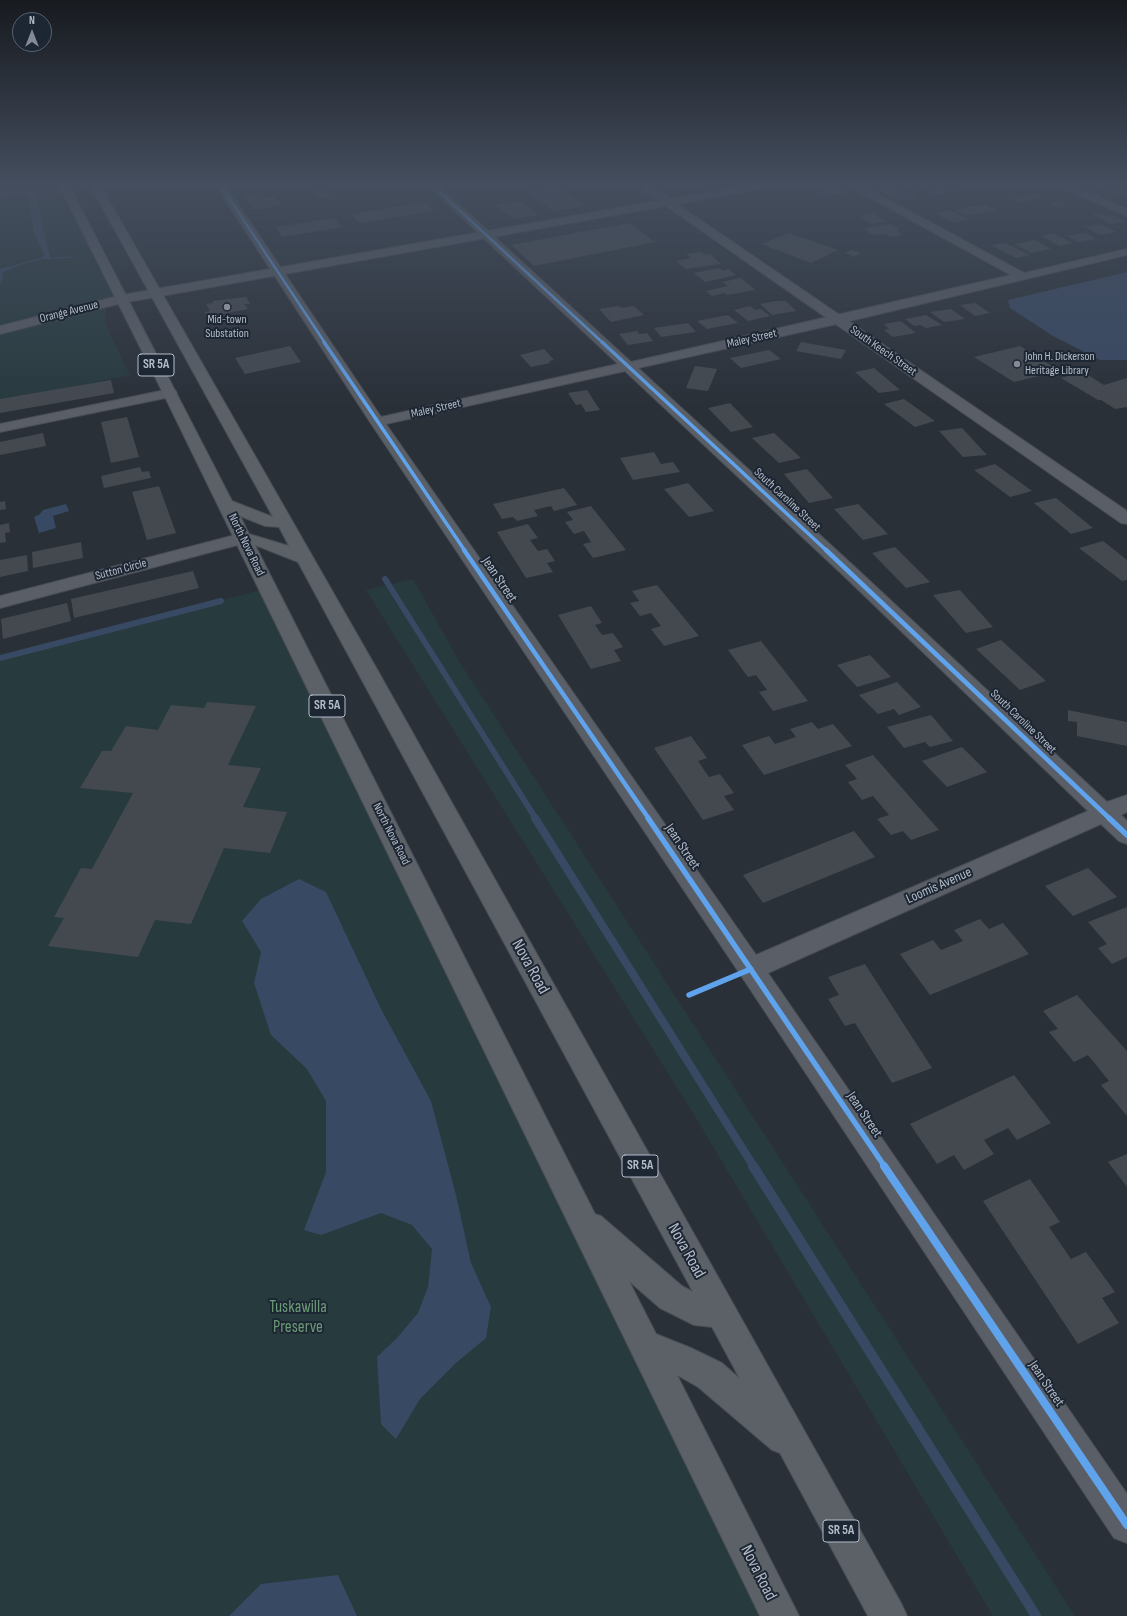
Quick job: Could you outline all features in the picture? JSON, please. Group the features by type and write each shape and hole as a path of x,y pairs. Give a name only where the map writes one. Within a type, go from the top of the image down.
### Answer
{"main road":[{"name":"North Nova Road","path":"101,258 427,907"},
{"name":"SR 5A","path":"136,258 305,559"},
{"path":"226,505 271,522 284,522"},
{"path":"243,538 258,540 305,559"},
{"name":"Nova Road","path":"305,559 888,1616"},
{"name":"Nova Road","path":"427,907 780,1616"},
{"path":"583,1221 671,1297 694,1309 721,1313"},
{"path":"645,1346 680,1359 710,1375 794,1446"}],"street":[{"name":"Jean Street","path":"270,258 377,422 751,969 1127,1525"},
{"name":"Orange Avenue","path":"0,330 122,299 349,258"},
{"name":"South Caroline Street","path":"511,258 851,573 1127,835"},
{"name":"South Keech Street","path":"749,258 1127,519"},
{"path":"989,258 1023,277"},
{"name":"Maley Street","path":"377,422 837,320 1100,258"},
{"path":"0,428 170,393"},
{"name":"Sutton Circle","path":"0,602 243,538"},
{"name":"Loomis Avenue","path":"751,969 1127,803"}],"green space":[{"path":"0,258 101,258 122,299 0,330"},
{"path":"106,307 105,323 130,375 0,402 0,333"},
{"path":"413,579 459,661 1075,1616 993,1616 696,1118 366,590"},
{"name":"Tuskawilla Preserve","path":"268,588 780,1616 0,1616 0,658"}],"water":[{"path":"40,258 59,258 43,259 20,265 2,273 3,279 0,285 0,269"},
{"path":"1127,272 1127,360 1100,360 1053,336 1010,308 1008,300"},
{"path":"66,504 69,511 53,516 56,528 39,533 34,517 40,514 43,510"},
{"path":"299,879 326,892 381,1009 431,1101 456,1195 471,1263 491,1307 486,1338 456,1363 420,1399 396,1439 381,1424 377,1357 397,1338 418,1313 428,1287 432,1249 412,1225 381,1213 321,1235 304,1230 326,1172 326,1101 307,1069 271,1035 254,983 261,952 242,921 261,899"},
{"path":"338,1575 357,1616 229,1616 261,1584"}],"building":[{"path":"526,258 572,258 534,266"},
{"path":"689,258 715,258 721,264 686,269 676,261"},
{"path":"799,258 821,258 811,263"},
{"path":"719,268 723,271 728,269 736,275 705,282 694,273"},
{"path":"741,278 755,290 712,296 706,291 728,286 722,282"},
{"name":"Mid-town Substation","path":"246,297 250,304 244,304 248,309 208,317 205,312 210,311 206,304 213,303 213,301"},
{"path":"786,301 796,311 772,315 760,304"},
{"path":"975,303 990,313 975,316 960,305"},
{"path":"619,306 622,308 634,306 644,315 611,322 599,309"},
{"path":"750,306 755,310 761,309 770,316 748,321 734,310"},
{"path":"951,309 965,319 944,322 930,312"},
{"path":"728,315 738,323 707,329 697,321"},
{"path":"926,315 942,325 926,328 920,325 914,326 905,319"},
{"path":"901,321 916,333 893,337 884,330 889,329 884,324"},
{"path":"688,323 696,332 661,337 654,328"},
{"path":"637,331 639,334 647,333 653,341 628,345 619,334"},
{"path":"801,342 846,350 841,359 796,351"},
{"path":"290,346 301,362 245,374 235,358"},
{"name":"John H. Dickerson Heritage Library","path":"1020,346 1060,371 1014,382 974,357"},
{"path":"544,349 554,360 549,361 550,363 531,367 520,355"},
{"path":"769,350 781,359 741,368 730,358"},
{"path":"695,366 717,369 708,391 686,388"},
{"path":"874,368 900,390 879,393 855,372"},
{"path":"1083,372 1104,385 1127,378 1127,407 1115,409 1061,378"},
{"path":"111,380 114,393 0,413 0,399"},
{"path":"587,390 600,410 586,412 581,404 576,405 568,393"},
{"path":"904,399 935,421 915,427 884,404"},
{"path":"730,403 753,427 731,432 708,408"},
{"path":"127,417 139,457 111,463 101,422"},
{"path":"962,428 987,455 963,457 939,431"},
{"path":"43,433 46,446 0,455 0,442"},
{"path":"774,433 801,458 779,463 752,438"},
{"path":"654,452 661,464 673,462 680,472 633,480 620,458"},
{"path":"995,464 1032,491 1010,497 974,470"},
{"path":"140,467 142,472 149,471 151,478 104,488 101,476"},
{"path":"807,469 833,498 809,503 784,474"},
{"path":"688,483 714,511 689,517 664,489"},
{"path":"159,486 176,533 147,540 132,492"},
{"path":"564,488 577,505 554,511 551,506 534,510 538,516 517,521 513,517 502,519 493,504"},
{"path":"1056,498 1093,528 1071,534 1034,503"},
{"path":"5,501 6,509 0,510 0,502"},
{"path":"858,504 888,534 863,540 834,509"},
{"path":"591,506 626,550 593,558 583,544 591,542 584,531 574,534 565,522 573,520 567,512"},
{"path":"9,523 10,532 5,533 6,542 0,543 0,525"},
{"path":"528,524 538,538 530,540 538,551 547,549 555,561 547,563 553,572 526,578 497,532"},
{"path":"1103,541 1127,560 1127,580 1122,581 1079,548"},
{"path":"81,542 83,558 33,568 32,552"},
{"path":"895,547 930,582 906,588 872,553"},
{"path":"27,555 28,571 0,577 0,560"},
{"path":"193,571 199,588 74,618 71,599"},
{"path":"657,585 699,636 664,646 651,629 661,626 651,613 640,616 630,603 639,601 632,591"},
{"path":"960,590 993,627 966,633 933,595"},
{"path":"67,603 71,621 3,639 1,619"},
{"path":"591,606 602,623 595,625 602,635 613,633 623,647 614,650 621,661 591,669 558,615"},
{"path":"1001,640 1046,681 1020,690 976,649"},
{"path":"761,641 808,701 773,711 759,692 767,690 756,675 748,677 728,650"},
{"path":"870,655 891,677 857,687 837,665"},
{"path":"897,682 921,707 899,715 894,709 878,714 859,695"},
{"path":"207,702 256,706 228,765 261,768 243,807 287,812 270,853 224,848 191,924 155,920 138,957 48,946 64,918 54,917 81,868 92,869 133,793 80,788 102,751 111,751 126,726 158,730 171,705 204,708"},
{"path":"1068,710 1127,722 1127,746 1077,736 1077,722 1068,721"},
{"path":"931,715 953,741 930,747 925,742 904,748 887,727"},
{"path":"812,722 818,729 833,724 852,746 764,775 742,745 769,736 775,744 796,737 790,729"},
{"path":"691,736 707,758 698,761 709,777 720,774 734,793 724,796 734,810 703,820 654,748"},
{"path":"962,747 987,772 947,787 922,761"},
{"path":"873,755 939,830 911,840 903,831 891,835 877,819 889,815 873,796 862,800 848,782 857,779 845,765"},
{"path":"854,831 875,857 763,903 743,875"},
{"path":"1088,868 1117,897 1073,916 1045,886"},
{"path":"1127,907 1127,957 1112,964 1098,948 1107,944 1088,922"},
{"path":"980,919 989,929 1003,923 1029,954 930,995 900,954 933,940 941,950 963,941 954,930"},
{"path":"865,964 932,1068 892,1083 855,1023 845,1026 828,999 839,995 828,977"},
{"path":"1077,995 1127,1051 1127,1116 1101,1085 1109,1081 1088,1055 1074,1062 1049,1032 1058,1029 1043,1011"},
{"path":"1014,1075 1051,1123 1017,1140 1008,1128 984,1140 994,1154 964,1170 954,1155 937,1164 910,1124"},
{"path":"1127,1154 1127,1187 1108,1162"},
{"path":"1030,1179 1060,1222 1049,1227 1071,1259 1086,1252 1115,1292 1102,1298 1119,1323 1078,1344 983,1201"}],"waterway":[{"path":"385,579 536,819"},
{"path":"0,658 221,601"},
{"path":"535,818 754,1167"},
{"path":"753,1166 1036,1616"}],"cycle path":[{"path":"269,258 377,422 751,969 1127,1525"},
{"path":"511,258 851,573 1127,835"},
{"path":"689,995 751,969"}],"place":[{"name":"Mid-town Substation","path":"227,307"},
{"name":"John H. Dickerson Heritage Library","path":"1017,364"}]}
